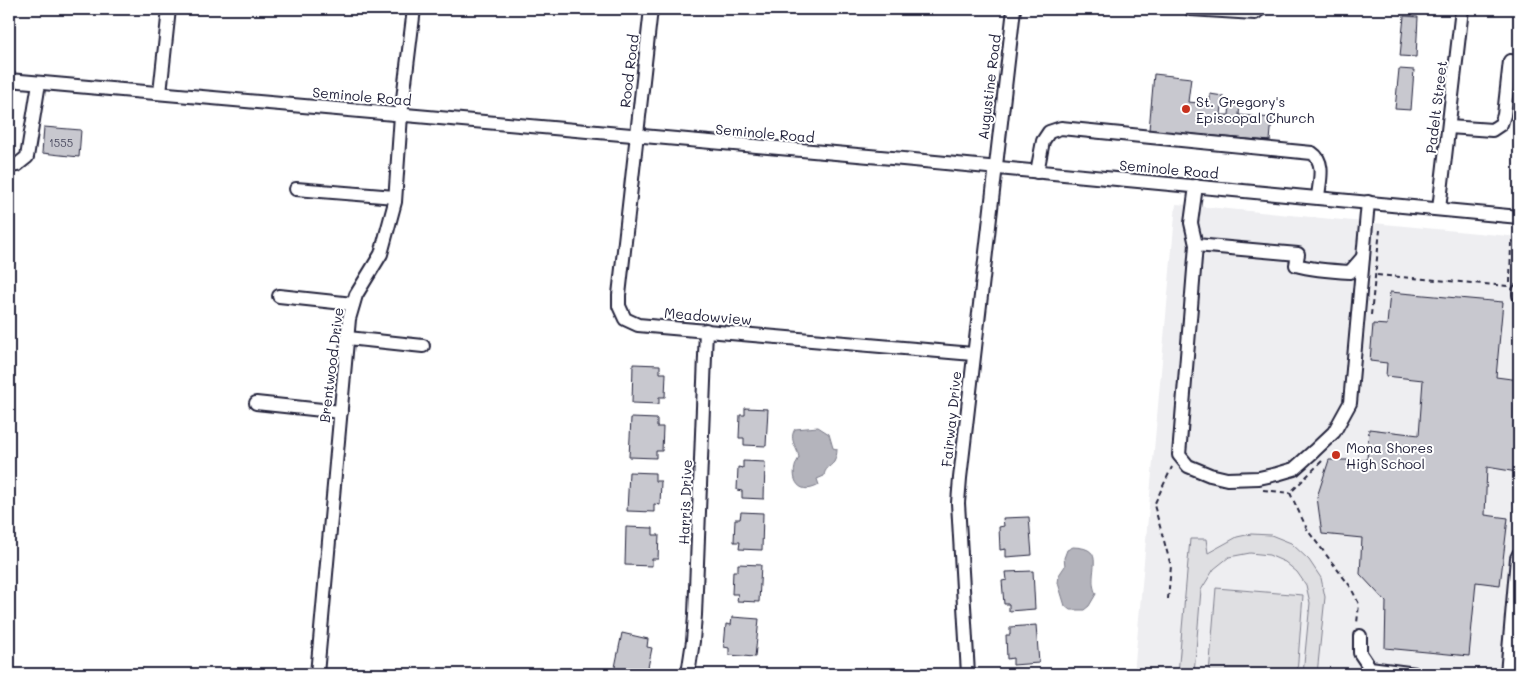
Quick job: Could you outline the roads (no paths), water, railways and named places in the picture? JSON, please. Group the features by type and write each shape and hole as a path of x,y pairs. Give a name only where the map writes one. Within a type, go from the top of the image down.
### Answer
{"street":[{"path":"160,93 169,9"},
{"name":"Brentwood Drive","path":"317,674 349,319 356,295 381,254 395,197 401,115 414,9"},
{"name":"Rood Road","path":"637,136 652,9"},
{"name":"Augustine Road","path":"995,168 1014,9"},
{"path":"1190,9 1255,13 1260,9"},
{"name":"Padelt Street","path":"1438,209 1462,9"},
{"path":"1449,127 1492,130 1501,124 1504,115 1510,61 1519,62"},
{"name":"Seminole Road","path":"9,80 1318,197 1519,217"},
{"path":"9,166 17,165 26,157 39,82"},
{"path":"1037,172 1043,141 1049,132 1061,128 1312,153 1318,157 1321,164 1318,197"},
{"name":"Meadowview","path":"637,136 619,295 619,306 625,319 638,325 973,354"},
{"name":"Fairway Drive","path":"968,674 958,503 995,168"},
{"path":"1196,186 1191,223 1196,245 1179,455 1188,466 1227,478 1259,478 1294,468 1334,432 1350,403 1368,202"},
{"path":"296,189 395,197"},
{"path":"1196,245 1298,254 1296,265 1329,271 1350,272 1363,257"},
{"path":"278,296 353,304"},
{"name":"Harris Drive","path":"688,674 695,615 706,330"},
{"path":"348,338 423,346"},
{"path":"256,403 340,412"},
{"path":"1507,674 1517,558 1519,554"},
{"path":"1360,636 1360,653 1370,668 1416,674"}],"place":[{"name":"St. Gregory's Episcopal Church","path":"1186,109"},
{"name":"Mona Shores High School","path":"1336,455"}]}
